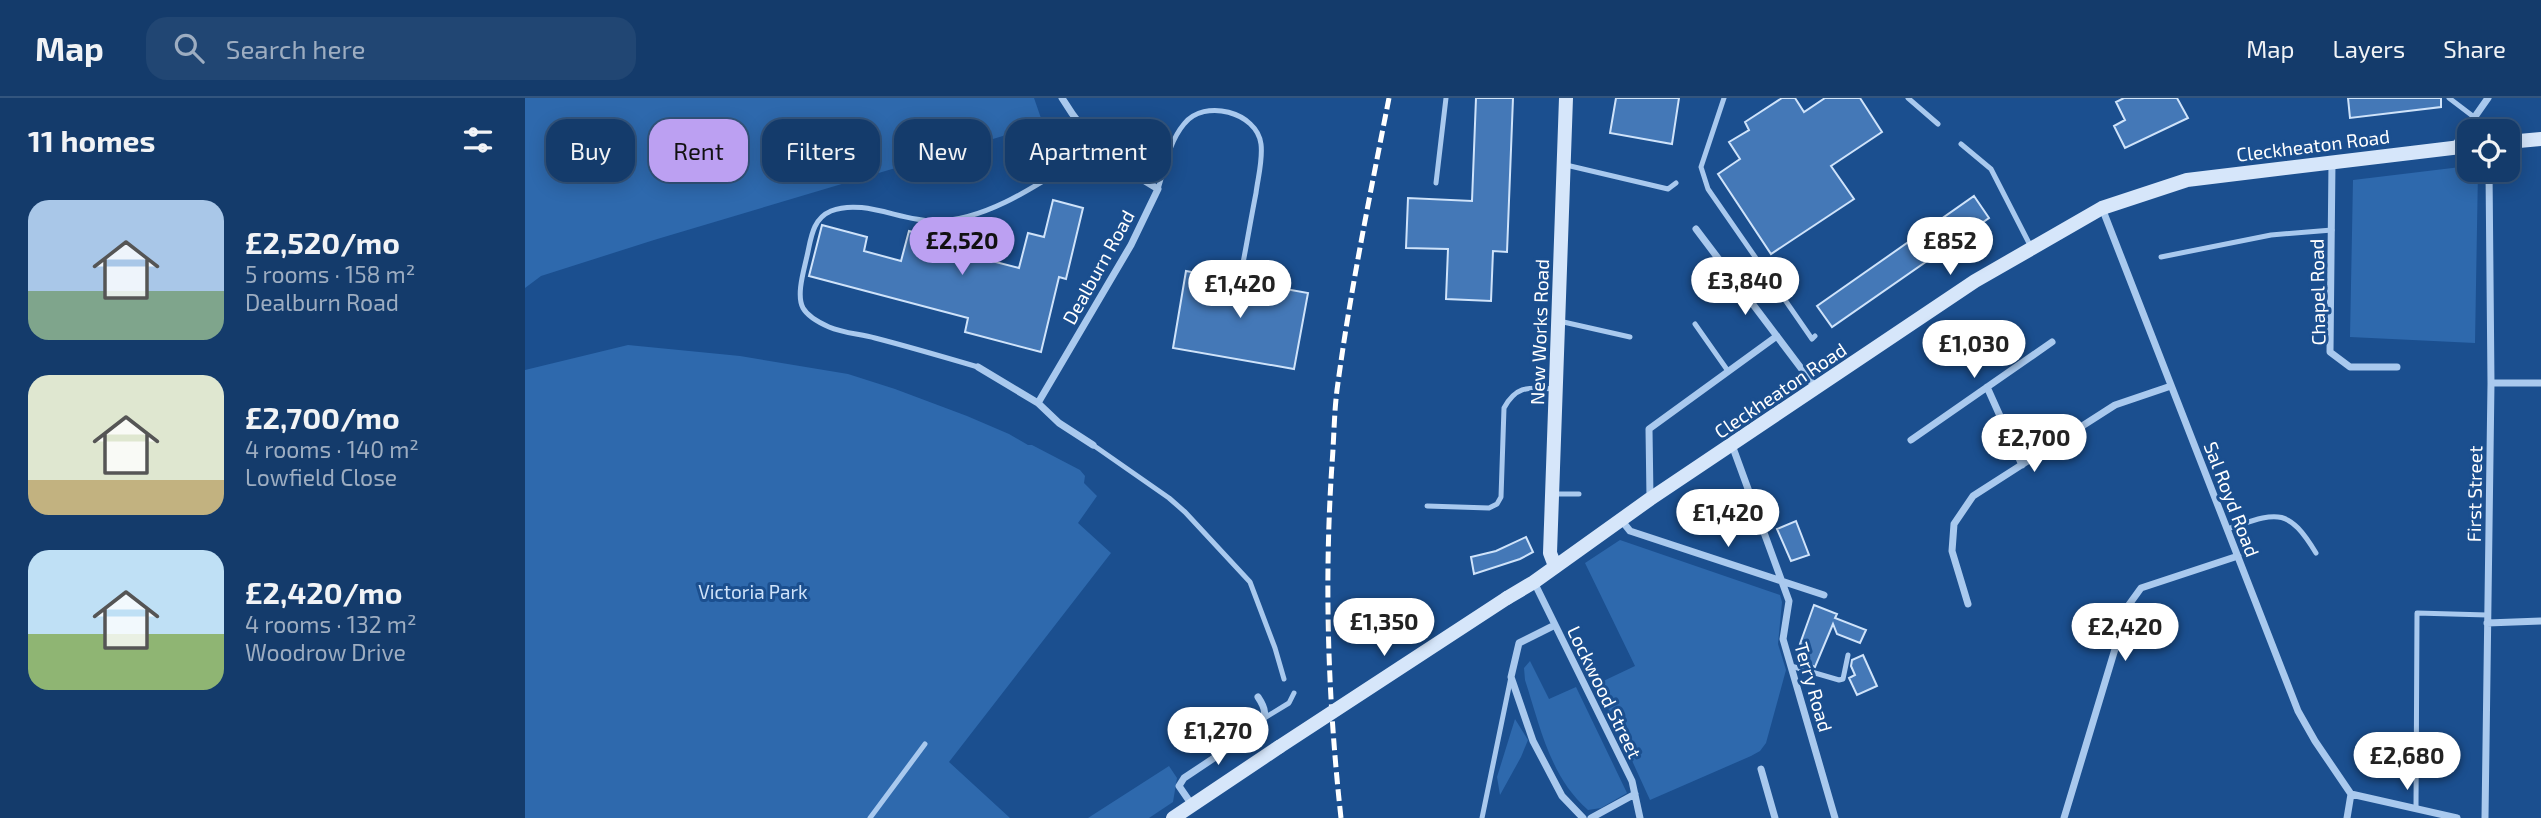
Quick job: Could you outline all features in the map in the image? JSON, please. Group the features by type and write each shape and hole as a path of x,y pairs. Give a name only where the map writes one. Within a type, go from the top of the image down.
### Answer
{"street":[{"path":"1062,98 1075,119"},
{"name":"New Works Road","path":"1555,566 1551,552 1566,98"},
{"path":"2453,148 2488,98"},
{"path":"2520,141 2541,139"},
{"name":"Cleckheaton Road","path":"1173,818 1534,582 1650,499 1975,281 2102,208 2187,180 2457,148"},
{"name":"Chapel Road","path":"2332,162 2330,352 2350,367 2397,367"},
{"path":"1147,182 1158,189"},
{"name":"First Street","path":"2485,818 2491,383 2489,182"},
{"name":"Dealburn Road","path":"1038,402 1131,245 1158,189"},
{"name":"Sal Royd Road","path":"2102,208 2298,711 2351,794"},
{"path":"1696,229 1817,388"},
{"path":"1650,499 1649,429 1777,336"},
{"path":"1911,440 2052,342"},
{"path":"978,367 1038,402 1059,423 1093,445"},
{"path":"2491,383 2541,383"},
{"path":"1968,604 1952,551 1954,524 1973,496 2115,405 2171,386"},
{"path":"1987,387 2022,465"},
{"name":"Terry Road","path":"1732,446 1789,601 1783,639 1835,818"},
{"path":"1622,521 1630,531 1823,594"},
{"path":"2064,818 2128,606 2141,588 2238,556"},
{"name":"Lockwood Street","path":"1534,582 1632,781 1640,818"},
{"path":"2487,619 2541,621"},
{"path":"1555,625 1519,643 1511,677 1539,752 1562,796 1583,818"},
{"path":"1192,805 1179,786 1184,778 1259,727 1266,718 1265,708 1258,697"},
{"path":"1761,769 1775,818"},
{"path":"1591,818 1635,794"},
{"path":"2347,818 2351,794 2457,818"}],"lane":[{"path":"1436,183 1446,98"},
{"path":"1724,98 1701,167 1708,189 1812,339 1815,336"},
{"path":"1908,98 1938,124"},
{"path":"2449,98 2474,117"},
{"path":"1158,189 1174,138 1185,121 1196,113 1209,111 1227,111 1243,118 1254,129 1261,142 1261,152 1242,268"},
{"path":"1961,144 1991,169 2031,248"},
{"path":"1563,164 1668,189 1676,183"},
{"path":"978,367 873,337 830,328 811,318 803,309 800,299 813,228 821,216 833,210 857,208 934,222 969,218 989,211 1038,182"},
{"path":"2161,257 2271,235 2332,230"},
{"path":"1559,321 1630,337"},
{"path":"1695,324 1728,371"},
{"path":"1427,506 1489,508 1497,504 1501,497 1504,408 1510,397 1523,388 1557,389"},
{"path":"1093,445 1177,505 1250,582 1284,679"},
{"path":"1553,494 1579,494"},
{"path":"2227,529 2264,517 2287,519 2300,527 2316,553"},
{"path":"2416,809 2417,613 2487,619"},
{"path":"1791,666 1839,680 1843,678 1848,655"},
{"path":"1482,818 1511,677"},
{"path":"1266,718 1289,703 1294,693"},
{"path":"870,818 925,744"}],"green space":[{"path":"525,98 1034,98 1041,119 1005,119 1005,135 991,140 991,119 894,119 894,168 880,173 880,119 762,119 762,182 848,182 541,276 525,288"},
{"path":"2457,167 2457,182 2478,182 2475,343 2350,337 2353,180"},
{"name":"Victoria Park","path":"628,345 740,356 848,374 895,389 1009,434 1080,470 1085,476 1084,483 1097,496 1078,523 1111,553 949,762 1010,818 525,818 525,370"},
{"path":"1620,540 1780,595 1782,602 1778,644 1786,670 1766,743 1760,751 1751,756 1650,800 1597,684 1635,666 1585,563"},
{"path":"1530,661 1549,699 1576,687 1627,793 1601,808 1588,810 1575,797 1555,766 1542,733 1525,680 1524,668"},
{"path":"1515,719 1528,740 1500,795 1497,777"},
{"path":"1169,766 1177,778 1173,802 1149,818 1088,818"}],"building":[{"path":"1476,98 1513,98 1507,252 1493,251 1491,301 1446,299 1448,249 1406,248 1408,198 1472,201"},
{"path":"1616,98 1679,98 1672,144 1610,133"},
{"path":"1782,98 1795,98 1804,112 1825,98 1860,98 1882,132 1831,166 1854,199 1771,254 1718,174 1740,159 1729,142 1749,130 1745,122"},
{"path":"2124,98 2177,98 2188,118 2125,148 2114,126 2125,120 2116,102"},
{"path":"2348,98 2441,98 2441,107 2350,118"},
{"path":"1974,196 1989,218 1832,327 1817,306"},
{"path":"1053,200 1083,208 1066,279 1059,277 1041,352 965,332 968,318 809,276 822,225 867,237 864,251 901,261 909,231 985,251 984,259 1019,268 1028,233 1044,237"},
{"path":"1186,271 1308,293 1294,369 1173,348"},
{"path":"1796,521 1809,555 1791,561 1777,529"},
{"path":"1526,537 1533,552 1474,574 1471,557 1496,551"},
{"path":"1814,605 1837,614 1835,618 1866,630 1860,643 1837,634 1833,624 1815,667 1801,661 1807,647 1800,644"},
{"path":"1863,655 1877,686 1857,695 1849,678 1855,675 1851,666 1852,660"}],"railway":[{"path":"1341,818 1330,686 1328,597 1335,408 1354,280 1389,98"}]}
